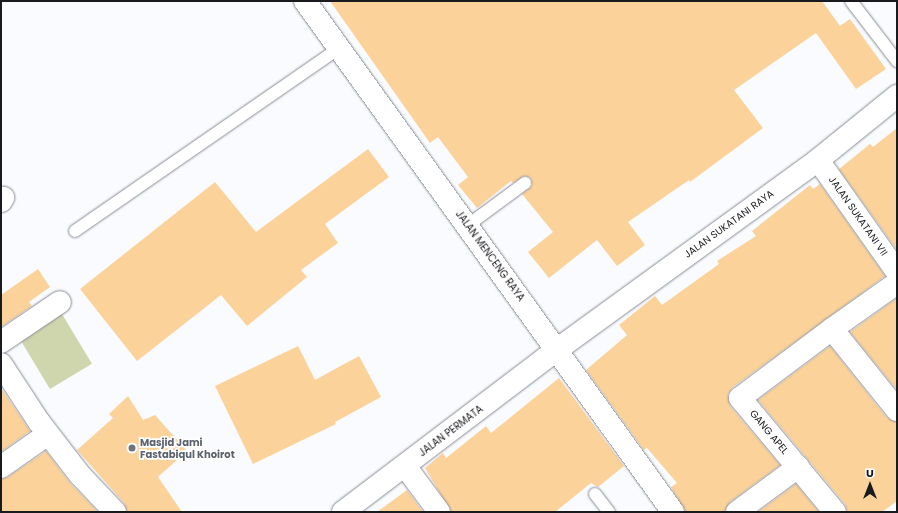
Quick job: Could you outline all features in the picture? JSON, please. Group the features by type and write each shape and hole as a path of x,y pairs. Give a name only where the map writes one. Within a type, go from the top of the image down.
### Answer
{"street":[{"name":"JALAN MENCENG RAYA","path":"305,1 558,349 673,512"},
{"name":"JALAN SUKATANI RAYA","path":"558,349 818,160 897,96"},
{"name":"JALAN SUKATANI VII","path":"818,160 897,272"},
{"path":"894,399 832,329 897,283"},
{"path":"1,342 60,302"},
{"name":"GANG APEL","path":"832,329 740,398 835,512"},
{"name":"JALAN PERMATA","path":"343,512 558,349"},
{"path":"1,364 48,434 80,475 112,511"},
{"path":"1,467 48,434"},
{"path":"405,466 439,512"},
{"path":"737,512 798,466"}],"lane":[{"path":"851,1 897,61"},
{"path":"75,231 339,48"},
{"path":"468,225 525,183"},
{"path":"595,494 609,512"}],"green space":[{"path":"59,309 92,364 50,389 17,334"}],"building":[{"path":"330,1 822,1 840,26 850,19 886,69 856,89 816,33 734,90 763,128 690,182 689,180 628,222 645,245 617,266 597,240 549,278 528,252 553,232 522,194 532,186 531,178 524,176 513,183 511,181 477,208 458,185 468,177 438,137 430,143"},
{"path":"897,128 897,250 839,169 870,144 873,147"},
{"path":"368,149 389,177 325,224 338,243 301,270 307,277 247,326 221,295 137,361 80,289 215,182 256,232"},
{"path":"820,184 885,276 732,388 728,394 730,406 780,465 730,502 725,512 685,512 671,487 677,483 647,448 644,450 586,370 627,335 619,325 655,296 662,305 719,264 717,261 756,236 752,231 810,185 813,189"},
{"path":"38,269 50,287 29,302 32,306 1,327 1,295"},
{"path":"897,298 897,390 850,332"},
{"path":"298,346 315,380 359,356 381,397 335,422 336,424 253,464 215,386"},
{"path":"830,346 887,418 897,422 897,501 882,512 847,512 845,504 758,400"},
{"path":"559,378 624,466 598,487 591,483 555,512 451,512 425,468 443,453 446,458 486,426 491,433"},
{"path":"1,388 30,431 1,452"},
{"name":"Masjid Jami Fastabiqul Khoirot","path":"128,396 143,420 155,415 187,451 158,477 182,512 127,512 124,503 77,450 113,418 109,414"},
{"path":"46,451 70,483 98,512 1,512 1,479 8,477"},
{"path":"796,484 819,512 758,512"},
{"path":"407,490 423,512 377,512"}],"place":[{"name":"Masjid Jami Fastabiqul Khoirot","path":"132,448"}]}
